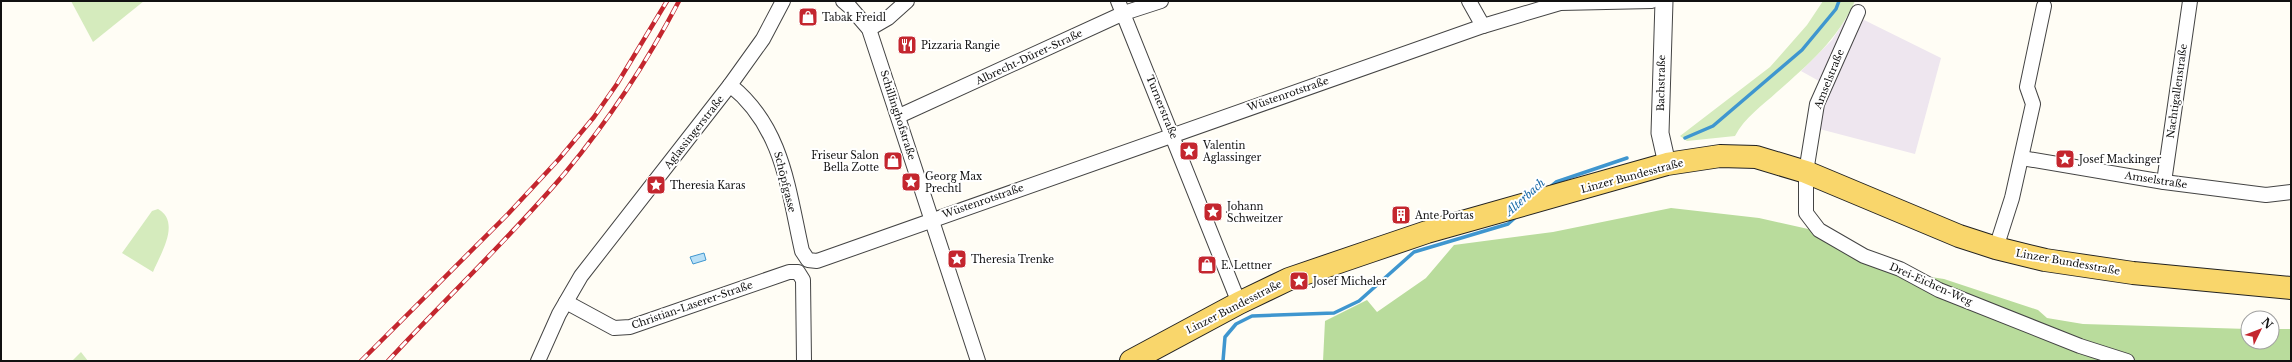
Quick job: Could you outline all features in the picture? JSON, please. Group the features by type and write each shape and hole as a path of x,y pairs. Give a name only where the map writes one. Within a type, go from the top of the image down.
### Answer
{"main road":[{"name":"Linzer Bundesstraße","path":"1131,361 1239,303 1290,279 1427,232 1667,164 1720,156 1756,158 1806,172 1944,230 1996,248 2045,260 2133,273 2291,288"}],"street":[{"name":"Aglassingerstraße","path":"538,361 566,302 581,276 730,85 763,39 783,1"},
{"name":"Schillinghofstraße","path":"843,1 869,29 899,116 978,361"},
{"path":"869,29 888,18 907,1"},
{"name":"Albrecht-Dürer-Straße","path":"899,116 1121,7 1161,1"},
{"path":"1470,1 1483,26"},
{"name":"Wüstenrotstraße","path":"932,219 1483,26 1560,4 1652,1"},
{"name":"Bachstraße","path":"1664,1 1660,133 1667,164"},
{"name":"Nachtigallenstraße","path":"2164,182 2190,1"},
{"path":"1996,248 2012,198 2033,104 2027,87 2044,6"},
{"name":"Turnerstraße","path":"1121,7 1173,134 1239,303"},
{"name":"Amselstraße","path":"1806,172 1817,104 1858,12"},
{"name":"Schöpfgasse","path":"730,85 753,107 770,132 781,159 802,250 808,260 817,261 932,219"},
{"name":"Amselstraße","path":"2022,158 2164,182 2266,194 2291,192"},
{"name":"Drei-Eichen-Weg","path":"1806,172 1806,213 1819,230 1864,256 1900,269 1940,290 2080,346 2127,361"},
{"name":"Christian-Laserer-Straße","path":"566,302 614,328 630,327 789,272 798,272 803,280 804,361"}],"shaded area":[{"path":"1850,13 1941,58 1915,154 1808,126 1819,81 1801,71 1832,40"}],"green space":[{"path":"71,1 144,1 93,42"},
{"path":"1823,1 1855,1 1840,27 1821,51 1800,72 1749,117 1735,136 1687,141 1680,136 1770,67 1807,25"},
{"path":"1671,208 1759,218 1835,235 1911,274 1944,279 2038,310 2047,318 2083,324 2240,329 2240,350 2280,350 2280,329 2291,329 2291,361 1323,361 1325,321 1367,300 1377,312 1426,278 1454,245 1553,232"},
{"path":"158,209 165,215 169,230 164,247 153,272 122,253 152,211"},
{"path":"81,352 88,361 72,361"}],"water":[{"path":"704,253 706,260 693,264 690,257"}],"waterway":[{"name":"Alterbach","path":"1685,138 1713,126 1802,50 1836,9 1839,1"},
{"name":"Alterbach","path":"1550,187 1556,182 1627,158"},
{"name":"Alterbach","path":"1223,361 1225,337 1236,324 1252,316 1334,313 1359,301 1414,252 1508,224 1517,216"}],"railway":[{"path":"361,361 508,214 559,159 594,117 617,84 667,1"},
{"path":"388,361 500,245 565,173 597,132 626,90 654,46 679,1"}],"place":[{"name":"Tabak Freidl","path":"808,17"},
{"name":"Pizzaria Rangie","path":"907,45"},
{"name":"Valentin Aglassinger","path":"1189,151"},
{"name":"Josef Mackinger","path":"2065,159"},
{"name":"Friseur Salon Bella Zotte","path":"893,161"},
{"name":"Georg Max Prechtl","path":"911,182"},
{"name":"Theresia Karas","path":"656,185"},
{"name":"Johann Schweitzer","path":"1213,212"},
{"name":"Ante Portas","path":"1401,215"},
{"name":"Theresia Trenke","path":"957,259"},
{"name":"E. Lettner","path":"1207,265"},
{"name":"Josef Micheler","path":"1299,281"}]}
